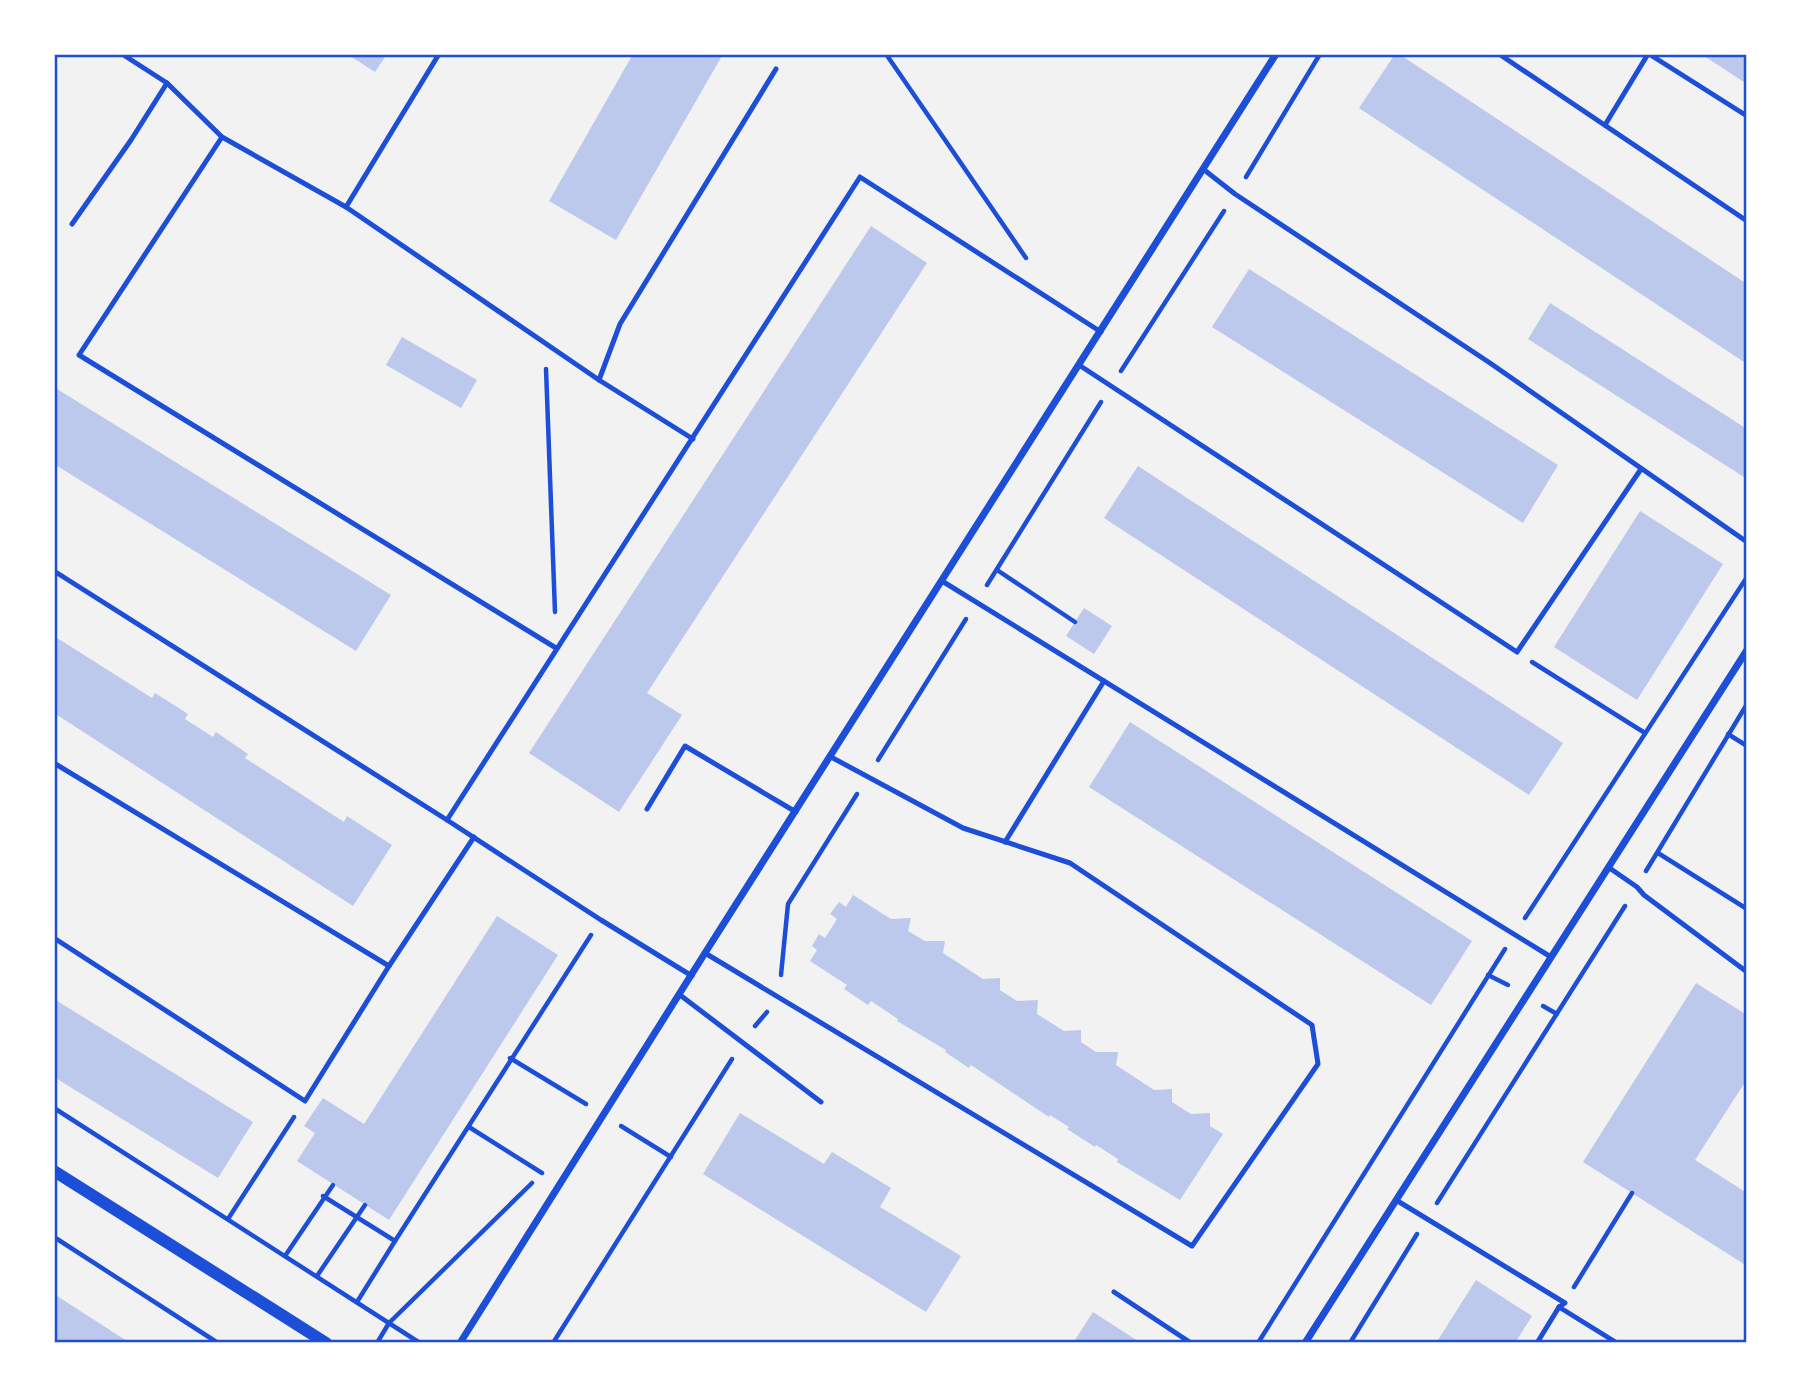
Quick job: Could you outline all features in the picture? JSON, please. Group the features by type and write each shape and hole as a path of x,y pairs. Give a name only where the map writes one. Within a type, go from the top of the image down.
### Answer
{"street":[{"path":"460,1343 1276,54"},
{"path":"1305,1343 1747,650"},
{"path":"54,1171 326,1343"}],"lane":[{"path":"122,54 167,83 222,137 346,207 599,380 693,439"},
{"path":"346,207 439,54"},
{"path":"1499,54 1747,220"},
{"path":"1605,125 1648,54 1747,116"},
{"path":"599,380 620,324 776,69"},
{"path":"72,224 167,83"},
{"path":"222,137 79,355 556,648"},
{"path":"1203,169 1235,194 1490,363 1747,541"},
{"path":"447,820 860,177 1101,332"},
{"path":"1079,365 1517,653 1641,469"},
{"path":"54,571 601,920 692,975"},
{"path":"942,581 1551,957"},
{"path":"1005,842 1104,681"},
{"path":"647,809 685,746 796,812"},
{"path":"705,953 1192,1246 1318,1064 1312,1025 1070,863 963,828 831,757"},
{"path":"54,763 389,966"},
{"path":"54,938 304,1101 474,838"},
{"path":"1608,867 1747,972"},
{"path":"680,995 821,1102"},
{"path":"1396,1200 1617,1343"},
{"path":"1114,1292 1191,1343"},
{"path":"1537,1343 1562,1305"}],"path":[{"path":"886,54 1030,263"},
{"path":"553,1343 741,1043 778,998 788,904 1110,387 1235,194 1320,54"},
{"path":"545,343 556,648"},
{"path":"997,570 1075,622"},
{"path":"1258,1343 1514,934 1747,578"},
{"path":"1517,653 1645,733"},
{"path":"1350,1343 1637,887 1747,704"},
{"path":"1728,734 1747,746"},
{"path":"1658,853 1747,909"},
{"path":"357,1302 601,920"},
{"path":"510,1059 589,1106"},
{"path":"228,1219 304,1101"},
{"path":"54,1108 420,1343"},
{"path":"377,1343 389,1323 543,1173 469,1127"},
{"path":"285,1256 323,1196 333,1185"},
{"path":"1562,1305 1632,1193"},
{"path":"323,1196 395,1241"},
{"path":"317,1276 355,1216 365,1205"},
{"path":"54,1237 218,1343"}],"building":[{"path":"347,54 387,54 375,72"},
{"path":"633,54 723,54 616,240 549,201"},
{"path":"1395,54 1399,54 1747,284 1747,364 1359,108"},
{"path":"1701,54 1747,54 1747,84"},
{"path":"871,226 927,263 647,693 682,715 619,812 529,753"},
{"path":"1249,269 1558,465 1523,523 1212,327"},
{"path":"1550,303 1747,429 1747,479 1528,339"},
{"path":"402,337 477,380 461,408 386,365"},
{"path":"57,389 391,595 356,651 54,464 54,394"},
{"path":"1138,466 1563,743 1529,795 1104,518"},
{"path":"1640,511 1723,564 1637,700 1554,647"},
{"path":"1084,608 1112,626 1094,654 1066,636"},
{"path":"54,636 152,698 155,693 188,714 185,719 213,737 216,732 248,754 245,758 344,822 347,816 392,845 353,906 54,713"},
{"path":"1130,722 1472,941 1431,1005 1089,787"},
{"path":"853,895 891,919 911,918 908,931 925,941 945,941 943,953 983,979 1000,978 1000,990 1017,1001 1038,1000 1037,1014 1064,1031 1081,1030 1081,1042 1096,1052 1118,1052 1116,1065 1154,1090 1172,1089 1172,1102 1191,1114 1210,1113 1210,1126 1223,1134 1180,1200 1117,1162 1118,1159 1096,1145 1095,1147 1067,1129 1069,1127 1050,1115 1049,1117 971,1065 969,1068 871,1001 868,1005 844,989 847,985 810,961 817,950 812,946 819,934 825,938 837,919 830,914 839,902 846,907"},
{"path":"497,916 558,955 389,1220 297,1161 315,1133 304,1126 323,1098 364,1124"},
{"path":"1696,983 1747,1015 1747,1079 1695,1160 1747,1193 1747,1266 1583,1162"},
{"path":"54,999 253,1122 218,1178 54,1077"},
{"path":"740,1113 824,1164 832,1152 891,1188 880,1207 961,1256 926,1312 703,1174"},
{"path":"1476,1280 1532,1316 1515,1343 1436,1343"},
{"path":"54,1294 130,1343 54,1343"},
{"path":"1093,1312 1141,1343 1073,1343"}]}
